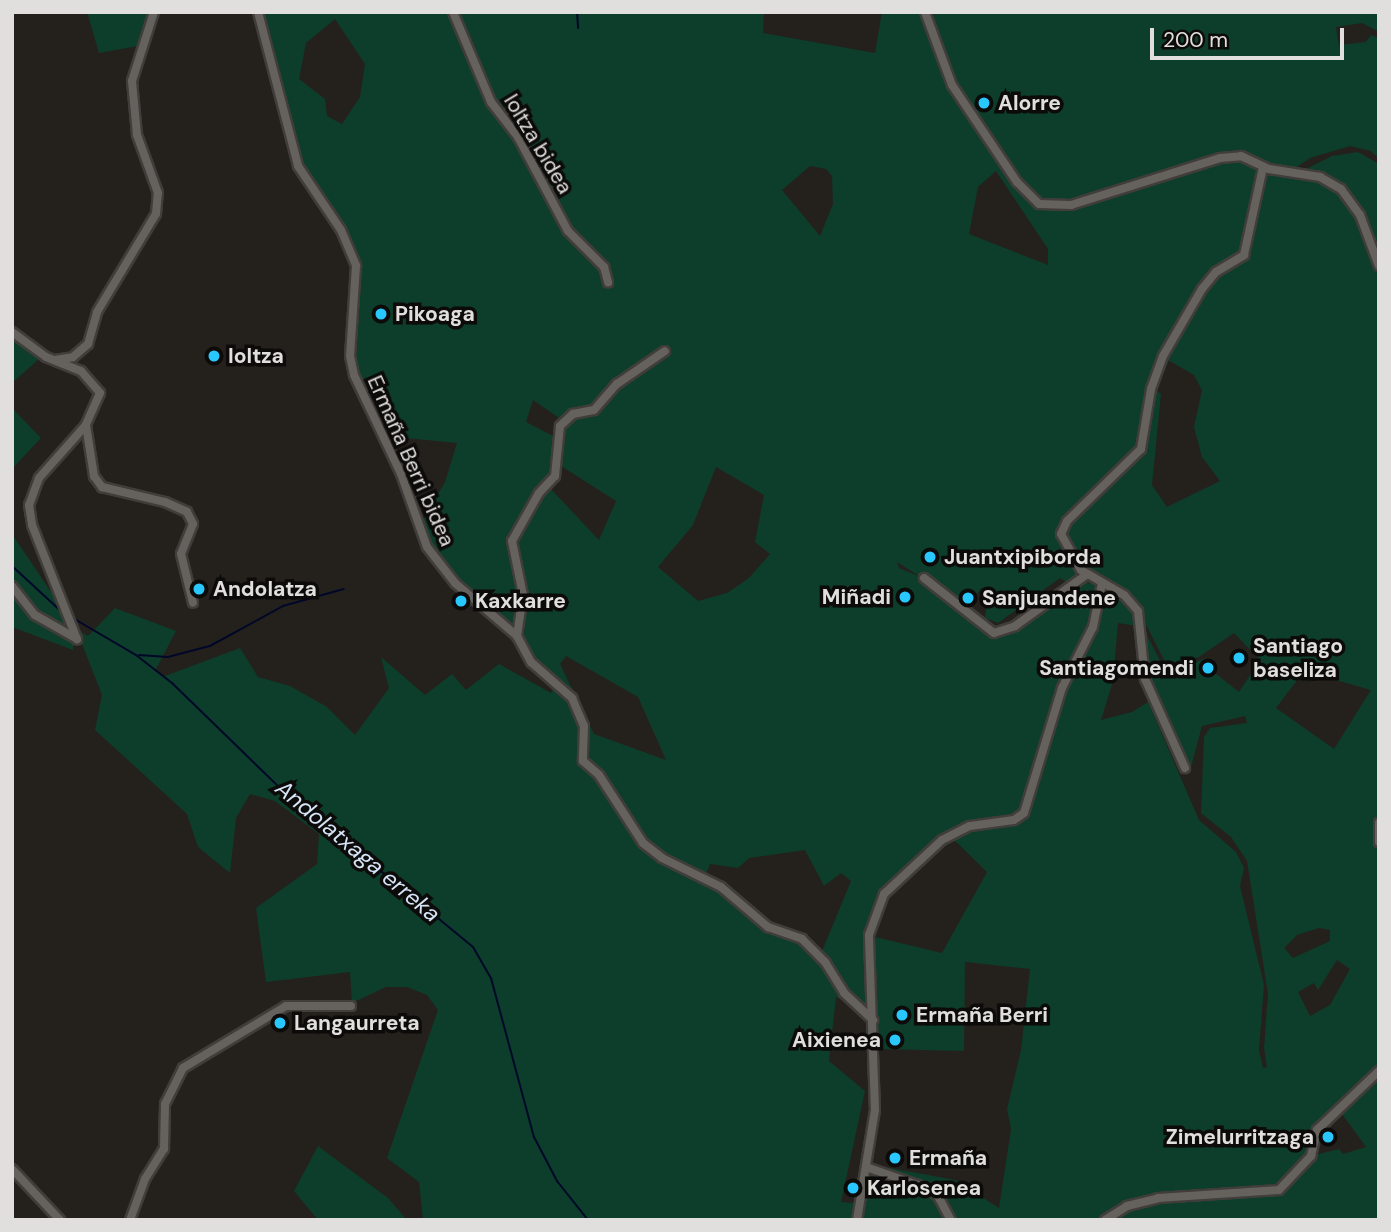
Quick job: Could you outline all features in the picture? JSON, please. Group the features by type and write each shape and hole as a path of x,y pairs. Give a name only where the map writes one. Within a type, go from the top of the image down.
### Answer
{"street":[{"path":"55,360 73,357 88,344 101,303 156,214 158,193 137,135 132,81 154,12"},
{"name":"Ermaña Berri bidea","path":"258,12 298,166 341,230 356,266 350,356 354,375 401,474 427,547 455,583 517,636 531,662 572,698 584,726 583,761 599,775 643,843 662,858 721,887 768,927 802,939 825,962 844,993 873,1016"},
{"name":"Ioltza bidea","path":"453,12 491,102 518,137 568,231 604,267 608,282"},
{"path":"925,12 952,85 1017,182 1039,204 1071,205 1220,158 1241,156 1263,167 1320,177 1341,190 1360,215 1379,266"},
{"path":"1185,768 1145,679 1138,611 1124,595 1086,575 1066,550 1064,527 1141,449 1151,389 1163,356 1202,289 1216,272 1244,255 1263,167"},
{"path":"12,332 55,360 81,371 97,385 99,403 86,425 39,478 29,505 32,525 77,639 35,615 12,586"},
{"path":"517,636 523,595 512,541 532,503 555,476 560,426 573,414 594,410 622,380 665,351"},
{"path":"86,425 94,476 103,487 165,502 187,512 193,524 181,554 193,603"},
{"path":"924,578 994,633 1015,626 1086,575"},
{"path":"858,1220 875,1110 869,935 884,894 918,859 948,836 970,826 1014,820 1024,813 1062,688 1093,627 1102,583"},
{"path":"1379,823 1379,842"},
{"path":"130,1220 145,1179 164,1149 165,1104 183,1068 286,1006 351,1006"},
{"path":"1105,1220 1127,1206 1158,1198 1279,1190 1311,1156 1317,1130 1379,1072"},
{"path":"866,1167 930,1191 951,1220"},
{"path":"12,1169 60,1220"}],"green space":[{"path":"87,12 151,12 138,46 99,53"},
{"path":"260,12 451,12 491,105 517,138 563,227 603,269 607,283 612,278 608,269 568,226 519,135 493,101 454,12 764,12 763,33 875,53 882,12 920,12 951,88 1036,205 1066,211 1216,160 1249,162 1260,173 1244,249 1199,287 1157,358 1149,384 1161,394 1152,485 1167,507 1220,481 1202,457 1194,427 1202,390 1194,375 1166,359 1217,276 1244,262 1266,174 1315,179 1340,192 1356,210 1379,270 1379,820 1373,832 1379,831 1379,1220 1109,1220 1123,1211 1166,1199 1218,1199 1280,1190 1171,1193 1137,1199 1102,1220 423,1220 419,1182 387,1158 438,1010 427,995 407,987 386,987 352,1003 350,972 266,982 256,908 317,864 319,834 275,801 250,794 236,818 230,873 198,847 187,814 95,730 102,695 77,631 73,650 12,627 12,534 76,629 88,636 115,608 176,631 155,671 165,676 240,648 258,677 290,686 327,707 355,735 389,688 381,657 425,695 452,674 466,690 499,664 551,693 559,679 534,662 524,641 525,597 515,556 517,535 548,486 599,540 616,501 558,464 564,424 571,417 595,412 620,385 663,356 661,351 623,375 593,405 559,418 533,400 526,422 555,437 555,469 512,534 511,557 521,592 515,630 456,581 432,550 421,523 445,482 457,443 385,436 356,375 353,342 359,266 350,241 302,168","holes":["335,19 365,64 360,97 342,124 327,116 325,99 299,79 306,43","810,166 826,169 832,176 833,204 820,236 782,190","996,171 1048,249 1048,265 969,234 978,187","716,467 764,495 755,542 770,554 749,578 727,593 698,601 658,567 693,525","1120,470 1121,477 1066,526 1065,539 1075,560 1092,576 1134,601 1166,664 1199,657 1234,633 1260,660 1239,692 1215,673 1206,658 1178,669 1164,669 1144,629 1147,680 1154,698 1168,714 1191,767 1202,726 1245,716 1247,723 1210,728 1204,737 1201,813 1231,837 1247,861 1268,994 1264,1048 1267,1067 1263,1068 1259,1050 1264,985 1240,886 1244,868 1236,852 1199,820 1148,702 1132,712 1101,720 1113,681 1118,623 1137,626 1130,603 1110,589 1085,582 1014,630 992,635 916,575 899,568 897,562 959,601 966,589 977,594 981,588 988,595 985,618 998,623 1060,578 1070,584 1077,579 1078,572 1060,539 1064,523","566,656 638,697 666,760 594,734 560,664","1304,671 1371,690 1334,749 1276,708","947,833 987,872 942,953 871,936 879,1049 964,1051 965,962 1030,969 1021,1050 1007,1109 1011,1129 999,1208 955,1180 868,1164 862,1204 841,1202 865,1091 829,1061 836,997 869,1013 866,934 881,894","805,850 824,886 841,873 851,881 820,956 795,934 772,934 705,876 710,864 738,868 749,858","1319,928 1330,930 1330,941 1293,958 1284,948 1297,935","1337,960 1350,969 1330,1005 1310,1016 1298,992 1314,983 1318,990","1337,1107 1366,1147 1343,1154 1339,1149 1315,1155 1298,1171 1312,1151 1313,1131"]},
{"path":"929,12 1379,12 1379,32 1362,23 1336,27 1339,45 1366,42 1371,35 1379,38 1379,159 1371,151 1350,146 1310,158 1291,171 1249,155 1223,154 1065,201 1040,198 1020,180 963,99"},
{"path":"1358,152 1379,164 1379,254 1351,193 1334,180 1300,172 1332,156"},
{"path":"12,339 39,359 12,383"},
{"path":"12,408 41,438 12,469"},
{"path":"318,1146 388,1198 407,1220 318,1220 294,1191"}],"waterway":[{"path":"577,12 578,28"},
{"name":"Andolatxaga erreka","path":"12,566 63,613"},
{"path":"139,655 168,657 210,646 283,606 344,589"},
{"name":"Andolatxaga erreka","path":"71,617 136,655 172,683 279,787 473,947 491,978 534,1137 557,1181 588,1220"}],"place":[{"name":"Alorre","path":"984,103"},
{"name":"Pikoaga","path":"381,314"},
{"name":"Ioltza","path":"214,356"},
{"name":"Juantxipiborda","path":"930,557"},
{"name":"Andolatza","path":"199,589"},
{"name":"Miñadi","path":"905,597"},
{"name":"Sanjuandene","path":"968,598"},
{"name":"Kaxkarre","path":"461,601"},
{"name":"Santiago baseliza","path":"1239,658"},
{"name":"Santiagomendi","path":"1208,668"},
{"name":"Ermaña Berri","path":"902,1015"},
{"name":"Langaurreta","path":"280,1023"},
{"name":"Aixienea","path":"895,1040"},
{"name":"Zimelurritzaga","path":"1328,1137"},
{"name":"Ermaña","path":"895,1158"},
{"name":"Karlosenea","path":"853,1188"}]}
